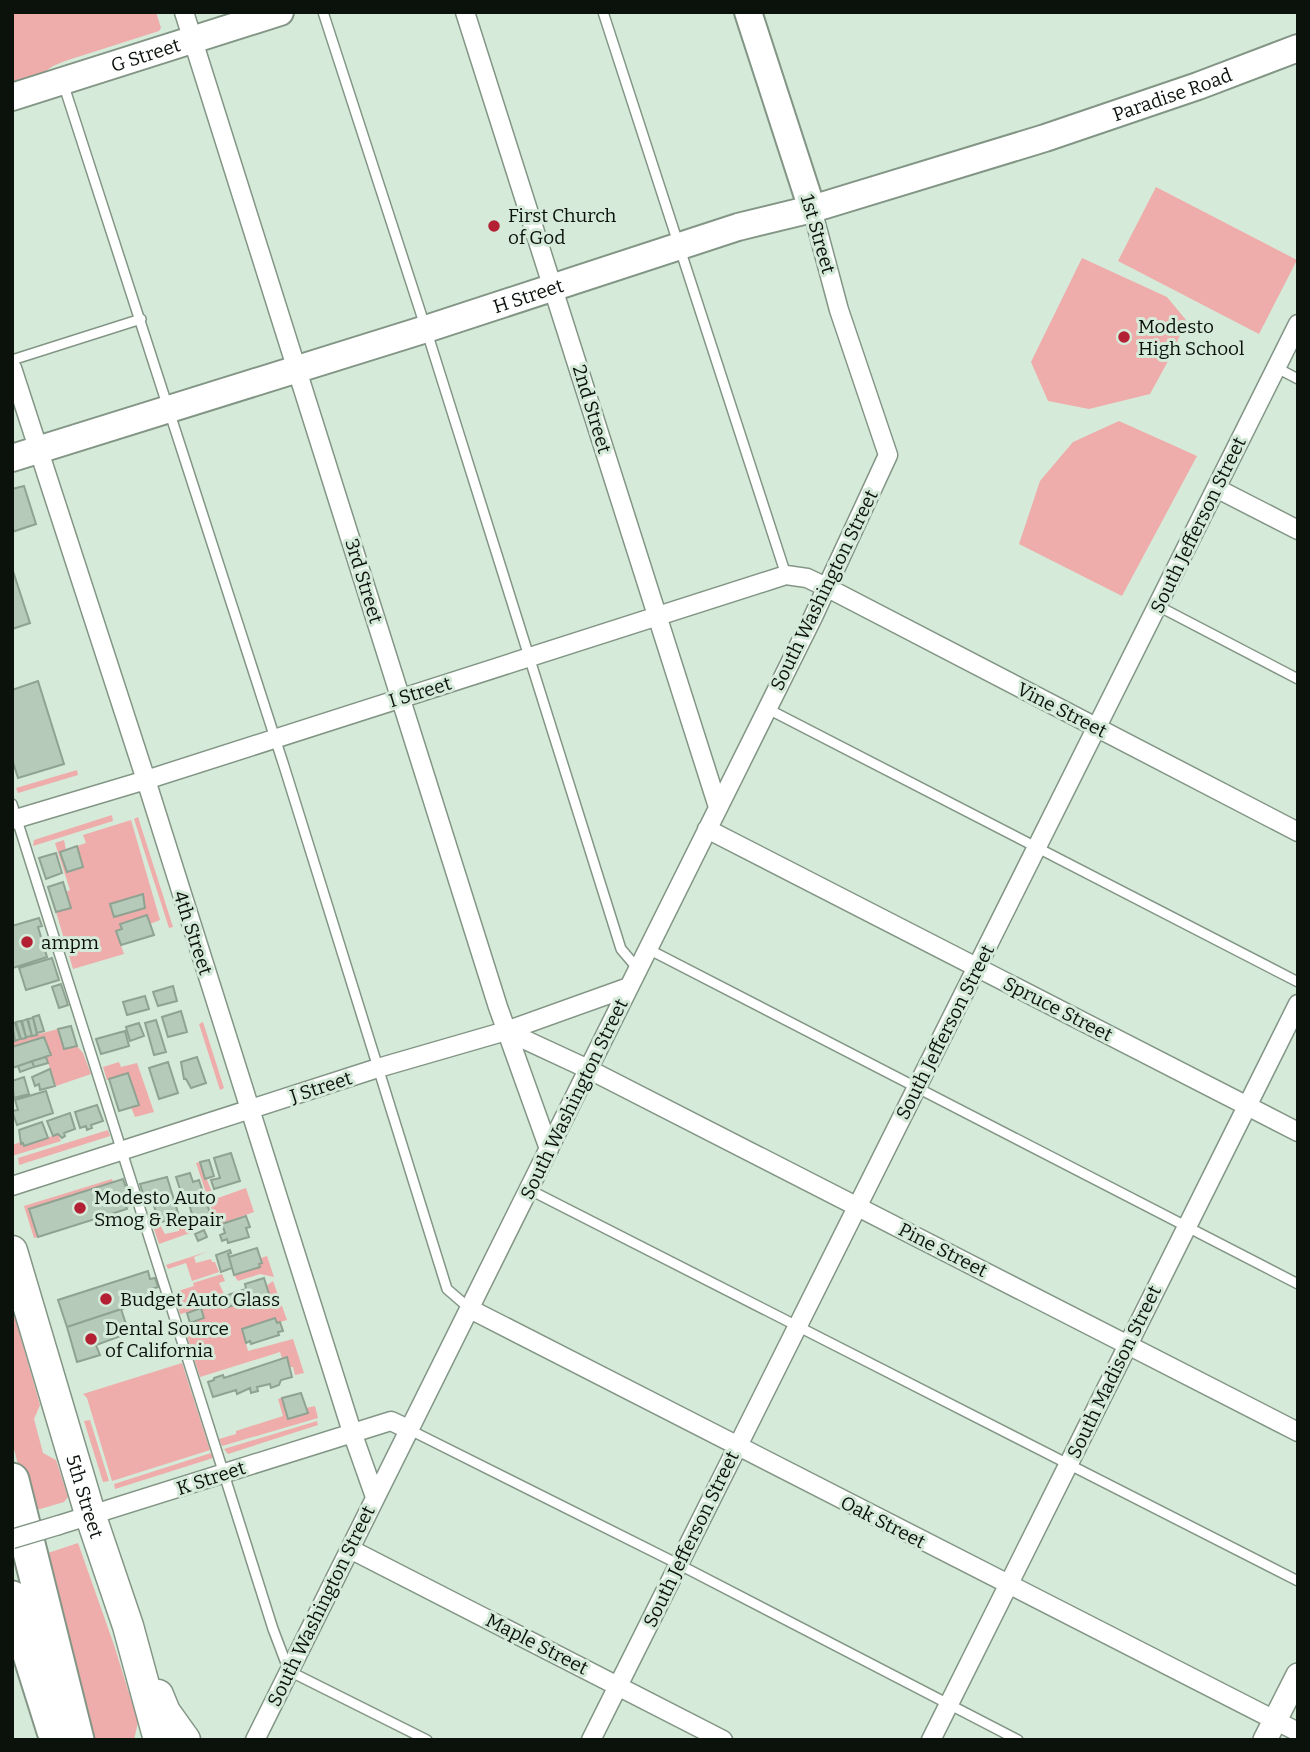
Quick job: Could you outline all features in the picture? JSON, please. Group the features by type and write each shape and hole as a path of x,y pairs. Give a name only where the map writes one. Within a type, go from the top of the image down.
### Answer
{"highway":[{"path":"12,1480 77,1740"},
{"path":"12,1598 57,1740"}],"main road":[{"name":"G Street","path":"12,97 280,12"},
{"name":"1st Street","path":"748,12 812,209"},
{"name":"Paradise Road","path":"1045,138 1198,86 1298,48"},
{"name":"H Street","path":"12,458 426,329 738,227 812,209 1045,138"},
{"name":"5th Street","path":"12,1251 91,1517 128,1626 159,1740"},
{"path":"128,1626 165,1712 185,1740"}],"street":[{"name":"3rd Street","path":"184,12 506,1031 549,1149"},
{"name":"2nd Street","path":"465,12 555,287 656,617 718,807"},
{"name":"1st Street","path":"812,209 839,310 888,455"},
{"name":"South Jefferson Street","path":"591,1740 1298,324"},
{"name":"4th Street","path":"12,368 375,1497"},
{"name":"South Washington Street","path":"254,1740 589,1069 888,455"},
{"path":"1216,488 1298,530"},
{"path":"786,575 807,578 826,587"},
{"name":"I Street","path":"14,814 146,780 786,575"},
{"name":"Vine Street","path":"826,587 1298,832"},
{"name":"Spruce Street","path":"707,829 1298,1132"},
{"name":"J Street","path":"12,1186 378,1068 506,1031 629,987"},
{"name":"South Madison Street","path":"932,1740 1298,1003"},
{"name":"Pine Street","path":"506,1031 589,1069 1298,1432"},
{"name":"Oak Street","path":"470,1309 1008,1585 1270,1730 1298,1731"},
{"name":"K Street","path":"12,1539 91,1517 391,1421 408,1429"},
{"name":"Maple Street","path":"350,1549 723,1740"},
{"path":"1270,1730 1298,1675"}],"lane":[{"path":"323,12 621,949 638,969"},
{"path":"603,12 786,575"},
{"path":"63,81 170,409 447,1289 470,1309"},
{"path":"12,360 141,319"},
{"path":"1277,368 1298,379"},
{"path":"1157,606 1298,679"},
{"path":"766,708 1298,982"},
{"path":"14,814 273,1629 289,1671 427,1740"},
{"path":"648,949 1298,1284"},
{"path":"528,1189 1298,1581"},
{"path":"408,1429 678,1564 1018,1740"}],"shaded area":[{"path":"12,12 156,12 161,28 159,31 65,61 43,73 12,83"},
{"path":"1156,187 1297,260 1259,334 1118,261"},
{"path":"1082,258 1167,297 1186,320 1173,352 1150,394 1089,409 1048,401 1031,362"},
{"path":"1119,421 1197,456 1122,596 1019,544 1040,481 1073,442"},
{"path":"77,770 78,775 18,793 16,788"},
{"path":"112,815 113,821 33,846 34,840"},
{"path":"138,817 173,927 169,928 134,819"},
{"path":"131,820 160,920 150,924 146,915 121,923 122,929 116,931 124,954 73,969 56,912 71,908 66,892 70,890 55,843 64,840 66,850 60,852 67,872 83,867 77,846 86,843 83,835","holes":["142,894 144,908 114,917 110,904"]},
{"path":"203,1022 224,1088 220,1090 199,1024"},
{"path":"58,1029 64,1049 77,1046 83,1053 91,1074 56,1086 46,1057 50,1055 44,1037 12,1047 12,1041"},
{"path":"119,1062 121,1067 137,1063 154,1112 135,1117 131,1107 139,1104 128,1073 107,1080 103,1067"},
{"path":"108,1130 110,1136 19,1165 18,1158"},
{"path":"58,1134 61,1141 12,1156 12,1145 21,1142 24,1146"},
{"path":"200,1162 213,1195 216,1194 218,1198 246,1188 254,1212 217,1225 196,1163"},
{"path":"112,1179 113,1182 29,1209 38,1237 34,1238 24,1206"},
{"path":"152,1223 159,1223 165,1234 179,1231 179,1227 187,1225 190,1233 159,1244"},
{"path":"209,1251 194,1257 196,1263 211,1259 219,1272 192,1281 186,1263 168,1269 166,1265"},
{"path":"267,1256 274,1277 260,1274 238,1281 234,1275 259,1267 261,1258"},
{"path":"222,1274 225,1281 219,1283 225,1296 222,1297 226,1308 269,1295 266,1286 273,1281 287,1320 277,1323 275,1318 242,1329 248,1351 293,1339 304,1373 295,1375 287,1357 282,1358 280,1352 200,1377 183,1324 204,1318 201,1309 180,1314 175,1292"},
{"path":"12,1307 40,1405 34,1419 43,1453 56,1460 68,1497 64,1502 30,1512 12,1441"},
{"path":"182,1363 210,1450 112,1481 87,1398 83,1394"},
{"path":"282,1398 306,1408 315,1406 318,1418 222,1446 219,1439 283,1416 278,1399"},
{"path":"90,1420 109,1481 103,1482 84,1421"},
{"path":"317,1421 318,1425 228,1454 224,1449"},
{"path":"211,1453 213,1458 115,1489 114,1484"},
{"path":"78,1543 138,1722 134,1740 89,1740 42,1555"}],"building":[{"path":"24,486 36,524 12,532 12,489"},
{"path":"12,568 30,623 12,629"},
{"path":"38,681 64,764 18,778 12,759 12,690"},
{"path":"77,846 83,867 67,872 60,852"},
{"path":"56,853 62,873 46,879 39,858"},
{"path":"63,882 71,908 56,912 48,887"},
{"path":"143,894 145,908 114,917 110,904"},
{"path":"147,915 154,935 121,945 116,931 122,929 120,924"},
{"name":"ampm","path":"39,918 42,926 38,927 47,957 13,968 12,926"},
{"path":"52,958 59,980 26,990 19,968"},
{"path":"61,984 68,1005 59,1008 52,987"},
{"path":"173,986 177,1001 158,1006 153,992"},
{"path":"145,996 149,1009 127,1015 123,1002"},
{"path":"181,1011 187,1032 168,1037 162,1017"},
{"path":"39,1015 44,1031 37,1033 33,1017"},
{"path":"33,1018 37,1035 32,1036 28,1019"},
{"path":"27,1019 32,1036 26,1037 22,1021"},
{"path":"156,1020 166,1052 154,1055 145,1023"},
{"path":"21,1021 26,1038 21,1039 16,1022"},
{"path":"12,1023 15,1023 20,1039 15,1041"},
{"path":"139,1023 144,1036 130,1041 126,1027"},
{"path":"71,1026 77,1046 64,1049 58,1029"},
{"path":"125,1031 129,1046 101,1054 96,1039"},
{"path":"44,1037 51,1055 12,1068 12,1047"},
{"path":"46,1057 48,1063 34,1067 32,1061"},
{"path":"197,1057 206,1083 191,1088 184,1079 181,1062"},
{"path":"32,1061 34,1067 20,1072 18,1066"},
{"path":"168,1062 178,1093 159,1099 149,1068"},
{"path":"50,1069 55,1086 40,1090 39,1084 35,1086 32,1077"},
{"path":"128,1073 139,1105 119,1111 109,1079"},
{"path":"24,1077 29,1094 14,1098 12,1081"},
{"path":"46,1091 53,1113 17,1125 12,1111 18,1110 15,1100"},
{"path":"97,1105 103,1121 91,1125 92,1128 87,1130 86,1126 80,1128 75,1112"},
{"path":"70,1113 75,1129 64,1133 62,1138 58,1134 53,1136 47,1121"},
{"path":"42,1122 48,1138 24,1146 21,1144 19,1130"},
{"path":"231,1153 240,1181 214,1189 211,1180 220,1178 214,1158"},
{"path":"209,1160 214,1176 205,1179 200,1162"},
{"path":"190,1173 193,1182 199,1180 211,1216 197,1221 189,1204 185,1205 176,1177"},
{"path":"167,1177 179,1216 159,1223 150,1192 143,1194 140,1184"},
{"name":"Modesto Auto Smog & Repair","path":"123,1179 132,1205 126,1207 127,1209 38,1237 29,1209"},
{"path":"246,1216 250,1227 246,1228 249,1237 228,1243 227,1239 222,1241 220,1235 225,1233 222,1224"},
{"path":"204,1230 207,1237 198,1241 195,1234"},
{"path":"257,1248 262,1263 259,1264 260,1267 234,1275 229,1257"},
{"path":"230,1250 231,1253 228,1254 232,1268 221,1272 216,1255"},
{"name":"Budget Auto Glass","path":"148,1271 150,1279 155,1278 158,1287 152,1289 155,1298 67,1327 58,1300"},
{"path":"264,1278 269,1294 225,1308 222,1297 246,1289 245,1284"},
{"path":"201,1308 204,1318 190,1323 187,1313"},
{"name":"Dental Source of California","path":"121,1309 129,1333 96,1345 100,1355 77,1362 67,1327"},
{"path":"275,1318 277,1323 280,1322 283,1331 278,1332 279,1335 251,1344 250,1341 246,1343 242,1329"},
{"path":"287,1357 292,1377 281,1380 279,1385 271,1388 270,1384 257,1387 258,1391 251,1393 250,1388 237,1394 236,1390 213,1397 208,1382 214,1378 223,1375 224,1378"},
{"path":"301,1393 308,1413 288,1419 282,1398"}],"place":[{"name":"First Church of God","path":"494,226"},
{"name":"Modesto High School","path":"1124,337"},
{"name":"ampm","path":"27,942"},
{"name":"Modesto Auto Smog & Repair","path":"80,1208"},
{"name":"Budget Auto Glass","path":"106,1299"},
{"name":"Dental Source of California","path":"91,1339"}]}
